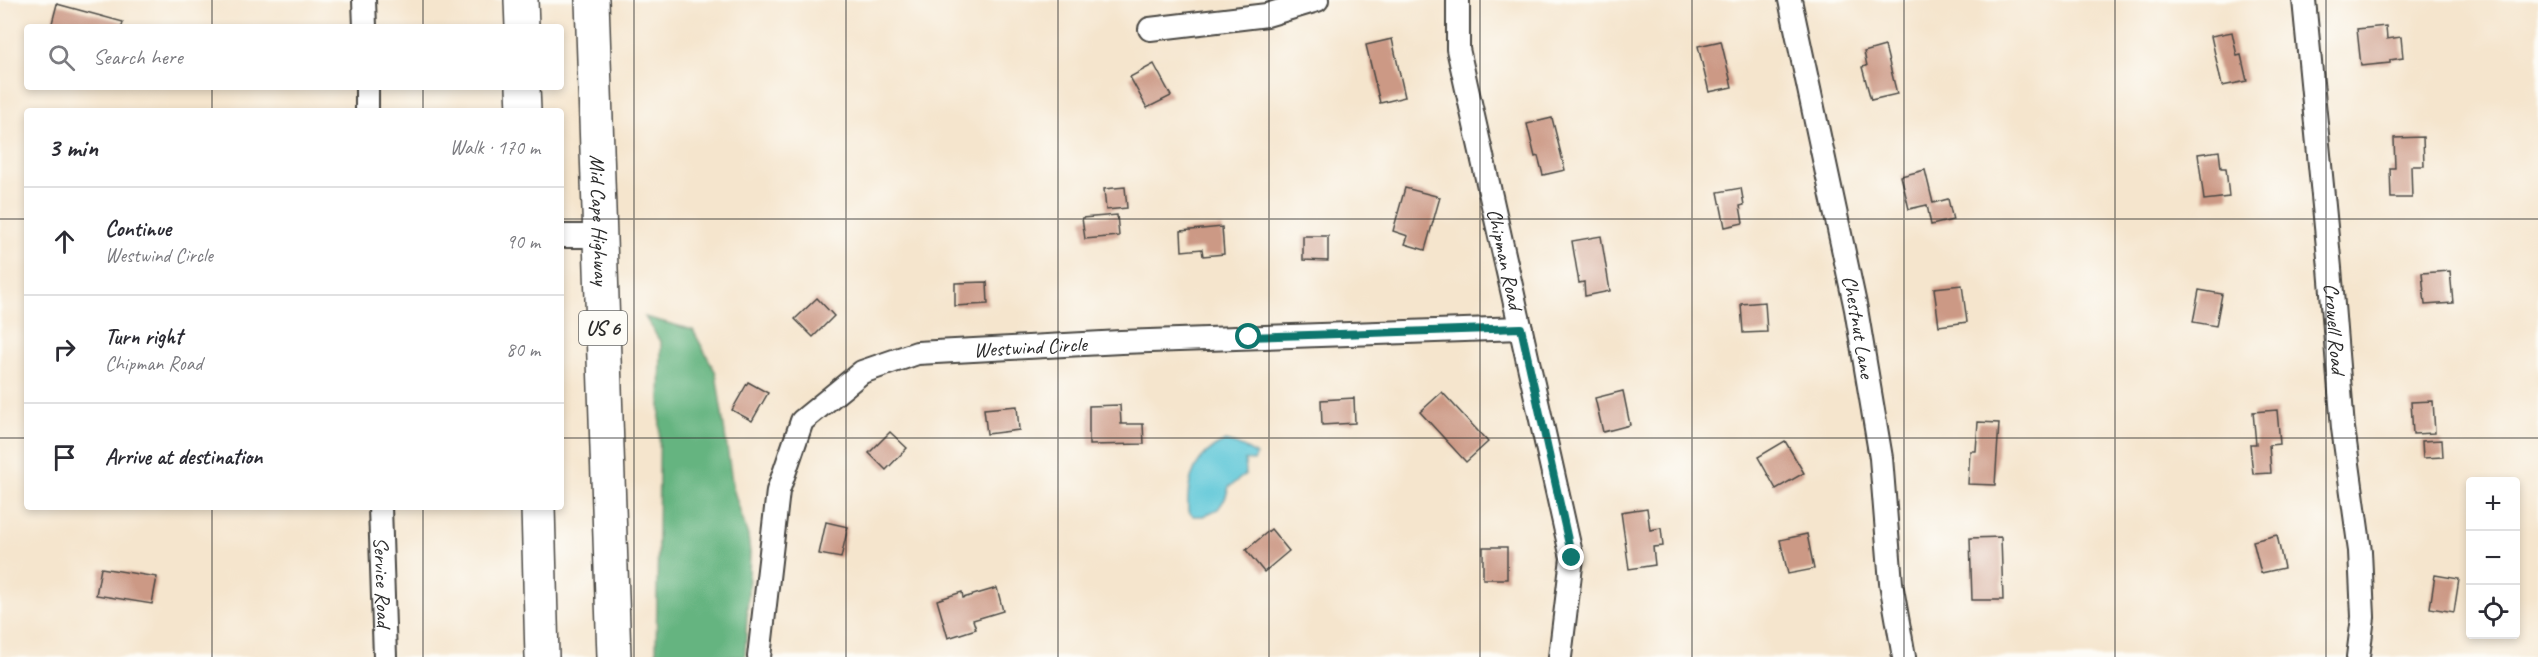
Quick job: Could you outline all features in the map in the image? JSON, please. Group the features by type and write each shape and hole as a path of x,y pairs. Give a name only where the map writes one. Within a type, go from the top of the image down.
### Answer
{"highway":[{"path":"521,0 522,24"},
{"name":"Mid Cape Highway","path":"592,0 614,657"},
{"path":"523,90 524,108"},
{"path":"538,510 542,657"}],"street":[{"path":"364,0 365,24"},
{"path":"596,78 603,0"},
{"path":"1150,29 1267,15 1317,0"},
{"name":"Chipman Road","path":"1458,0 1458,49 1572,558 1560,657"},
{"name":"Chestnut Lane","path":"1790,0 1856,309 1881,458 1891,583 1904,657"},
{"name":"Crowell Road","path":"2304,0 2343,428 2360,551 2363,617 2358,657"},
{"path":"367,90 368,108"},
{"path":"564,236 600,236"},
{"name":"Westwind Circle","path":"759,657 778,491 802,421 862,372 917,353 1121,342 1521,328"},
{"name":"Service Road","path":"380,510 385,657"}],"green space":[{"path":"645,317 693,330 716,373 733,488 748,536 750,553 745,657 656,657 661,343"}],"water":[{"path":"1226,441 1252,452 1256,455 1254,461 1245,460 1246,474 1229,487 1218,509 1203,516 1193,516 1188,511 1191,478 1200,460 1215,446"}],"building":[{"path":"57,4 123,22 123,24 52,24"},
{"path":"2386,26 2387,39 2401,37 2403,58 2390,60 2390,63 2361,66 2357,29"},
{"path":"2232,32 2237,56 2241,55 2247,81 2222,86 2211,36"},
{"path":"1392,39 1405,97 1380,103 1366,45"},
{"path":"1721,41 1732,87 1709,92 1698,46"},
{"path":"1885,46 1897,94 1871,100 1862,67 1867,66 1864,52"},
{"path":"1154,64 1171,96 1147,108 1130,77"},
{"path":"1552,118 1565,170 1543,175 1538,156 1535,157 1527,124"},
{"path":"2423,137 2424,166 2411,166 2412,198 2391,198 2390,168 2395,168 2394,138"},
{"path":"2219,151 2221,168 2226,168 2229,197 2204,200 2198,154"},
{"path":"1925,170 1933,203 1948,199 1953,220 1931,225 1927,205 1909,209 1901,176"},
{"path":"1125,187 1127,208 1106,210 1104,189"},
{"path":"1405,188 1440,197 1425,250 1405,244 1408,236 1393,231"},
{"path":"1741,188 1744,205 1740,206 1743,223 1725,227 1718,192"},
{"path":"1117,215 1119,236 1085,239 1082,218"},
{"path":"1222,227 1224,254 1203,256 1202,249 1182,251 1181,231"},
{"path":"1303,236 1328,236 1328,261 1303,260"},
{"path":"1601,236 1610,291 1585,296 1584,282 1579,283 1572,241"},
{"path":"2450,271 2453,303 2425,305 2422,273"},
{"path":"987,282 988,304 955,306 955,283"},
{"path":"1962,285 1967,322 1939,326 1934,288"},
{"path":"2199,290 2222,294 2216,326 2193,322"},
{"path":"817,298 834,316 813,337 795,319"},
{"path":"1765,302 1767,332 1743,333 1741,304"},
{"path":"748,382 768,393 752,421 732,410"},
{"path":"1623,391 1630,425 1603,432 1595,398"},
{"path":"1442,392 1488,442 1466,462 1420,412"},
{"path":"1354,398 1355,423 1322,425 1321,400"},
{"path":"2433,401 2435,433 2413,434 2411,402"},
{"path":"1120,405 1121,424 1143,424 1144,444 1089,445 1089,406"},
{"path":"1017,406 1019,430 987,434 984,409"},
{"path":"2277,410 2280,444 2269,445 2271,473 2253,474 2250,444 2256,444 2253,412"},
{"path":"1978,422 1999,423 1995,485 1968,484 1970,451 1976,451"},
{"path":"890,432 907,448 886,470 869,453"},
{"path":"2442,440 2443,457 2423,458 2422,441"},
{"path":"1785,441 1804,473 1776,489 1758,457"},
{"path":"1647,508 1650,530 1661,528 1663,546 1653,547 1655,565 1629,569 1621,512"},
{"path":"826,522 848,527 841,558 819,554"},
{"path":"1271,529 1289,551 1264,572 1246,550"},
{"path":"1807,534 1814,569 1788,574 1780,540"},
{"path":"2277,535 2284,568 2261,573 2253,541"},
{"path":"2001,537 2003,600 1972,600 1970,538"},
{"path":"1483,547 1507,547 1507,579 1483,579"},
{"path":"101,568 157,577 152,604 96,595"},
{"path":"2435,575 2459,579 2454,612 2430,608"},
{"path":"997,588 1003,611 973,620 976,629 948,638 937,600 962,592 963,598"}],"route":[{"path":"1249,337 1521,328 1572,558"}]}
